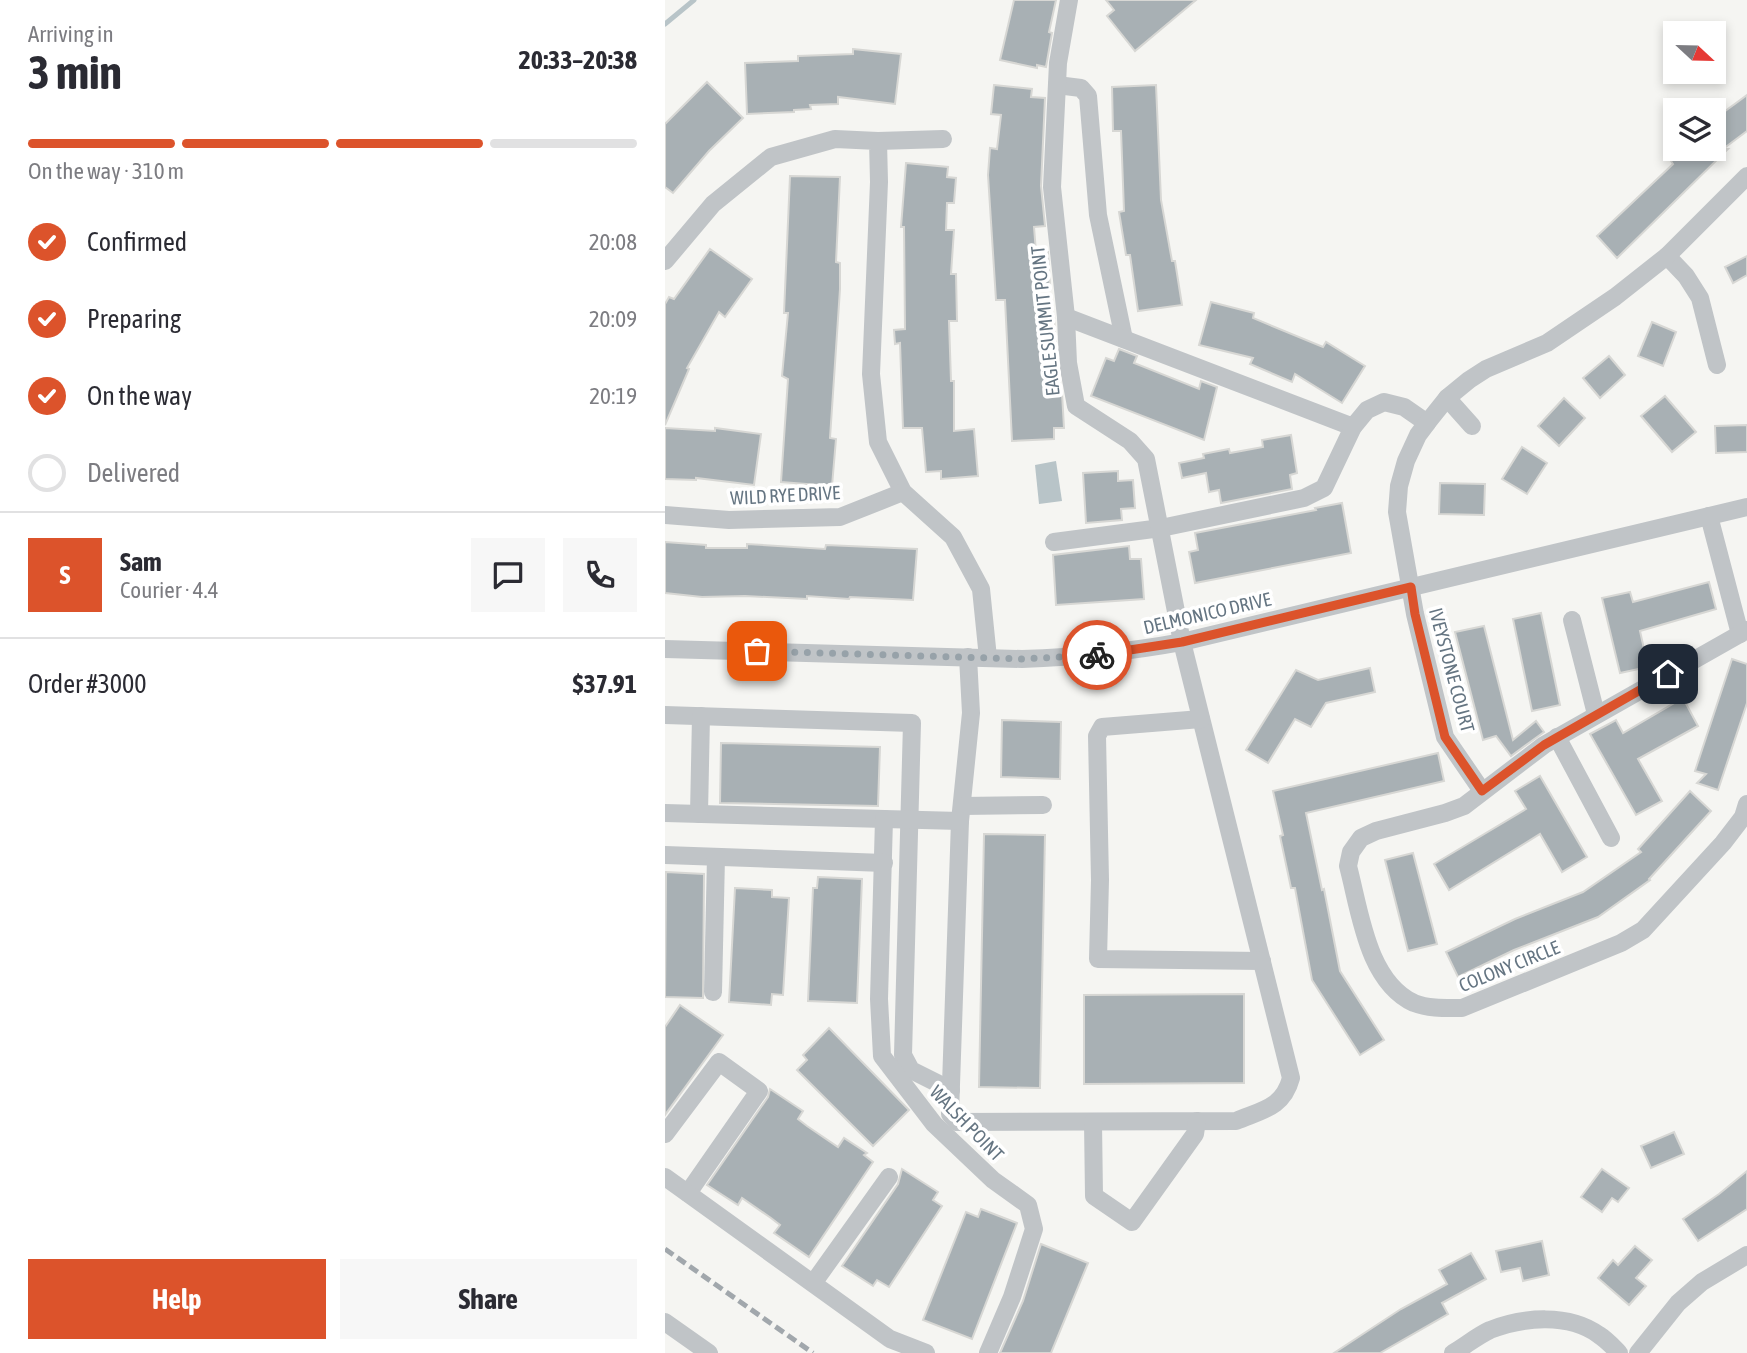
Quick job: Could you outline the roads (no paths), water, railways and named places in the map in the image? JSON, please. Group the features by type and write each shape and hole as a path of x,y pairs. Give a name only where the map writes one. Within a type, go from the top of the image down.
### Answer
{"street":[{"name":"EAGLE SUMMIT POINT","path":"968,657 971,713 961,813 950,1114 957,1122 1236,1121 1279,1103 1287,1092 1291,1078 1182,642 1146,459 1130,441 1076,406 1068,363 1066,317 1052,187 1058,62 1069,0"},
{"path":"1056,85 1081,88 1088,96 1098,215 1124,340"},
{"path":"665,261 713,204 771,157 835,139 878,142 943,139"},
{"path":"878,142 880,182 871,374 879,442 903,492 953,537 981,589 988,658"},
{"name":"IVEYSTONE COURT","path":"1482,791 1445,737 1415,614 1397,512 1399,486 1406,461 1418,435 1447,398 1486,369 1547,343 1581,322 1667,256 1747,176"},
{"path":"1667,256 1686,276 1700,298 1717,365"},
{"path":"1066,317 1353,427"},
{"path":"1447,398 1472,426"},
{"path":"1054,542 1161,528 1304,498 1324,488 1353,427 1367,410 1384,402 1404,407 1427,423"},
{"name":"WILD RYE DRIVE","path":"665,515 729,520 840,517 903,492"},
{"name":"DELMONICO DRIVE","path":"665,649 988,658 1080,657 1182,642 1747,507"},
{"path":"1482,791 1557,737 1744,632 1709,516"},
{"path":"1572,620 1596,715"},
{"path":"665,715 912,723 903,1055 911,1070 951,1090"},
{"path":"699,814 701,716"},
{"path":"1201,719 1102,727 1097,736 1100,880 1098,958 1262,961"},
{"path":"1557,737 1611,838"},
{"name":"COLONY CIRCLE","path":"1482,791 1464,806 1376,831 1361,838 1351,852 1348,866 1372,957 1400,995 1417,1004 1462,1008 1621,943 1643,930 1734,831 1747,804"},
{"path":"665,813 909,820 1043,805"},
{"name":"WALSH POINT","path":"884,819 879,999 882,1056 934,1124 993,1180 1028,1205 1034,1229 1012,1297 988,1353"},
{"path":"665,855 884,863"},
{"path":"713,992 716,857"},
{"path":"665,1134 719,1062 759,1091 688,1193"},
{"path":"1093,1122 1094,1196 1132,1222 1195,1134 1197,1121"},
{"path":"665,1177 890,1339 926,1353"},
{"path":"814,1282 889,1177"},
{"path":"1638,1353 1678,1304 1702,1283 1747,1255"},
{"path":"1453,1353 1488,1331 1512,1323 1540,1319 1584,1326 1619,1353"},
{"path":"665,1322 709,1353"}],"waterway":[{"path":"665,24 694,0"}],"railway":[{"path":"665,1249 813,1353"}]}
